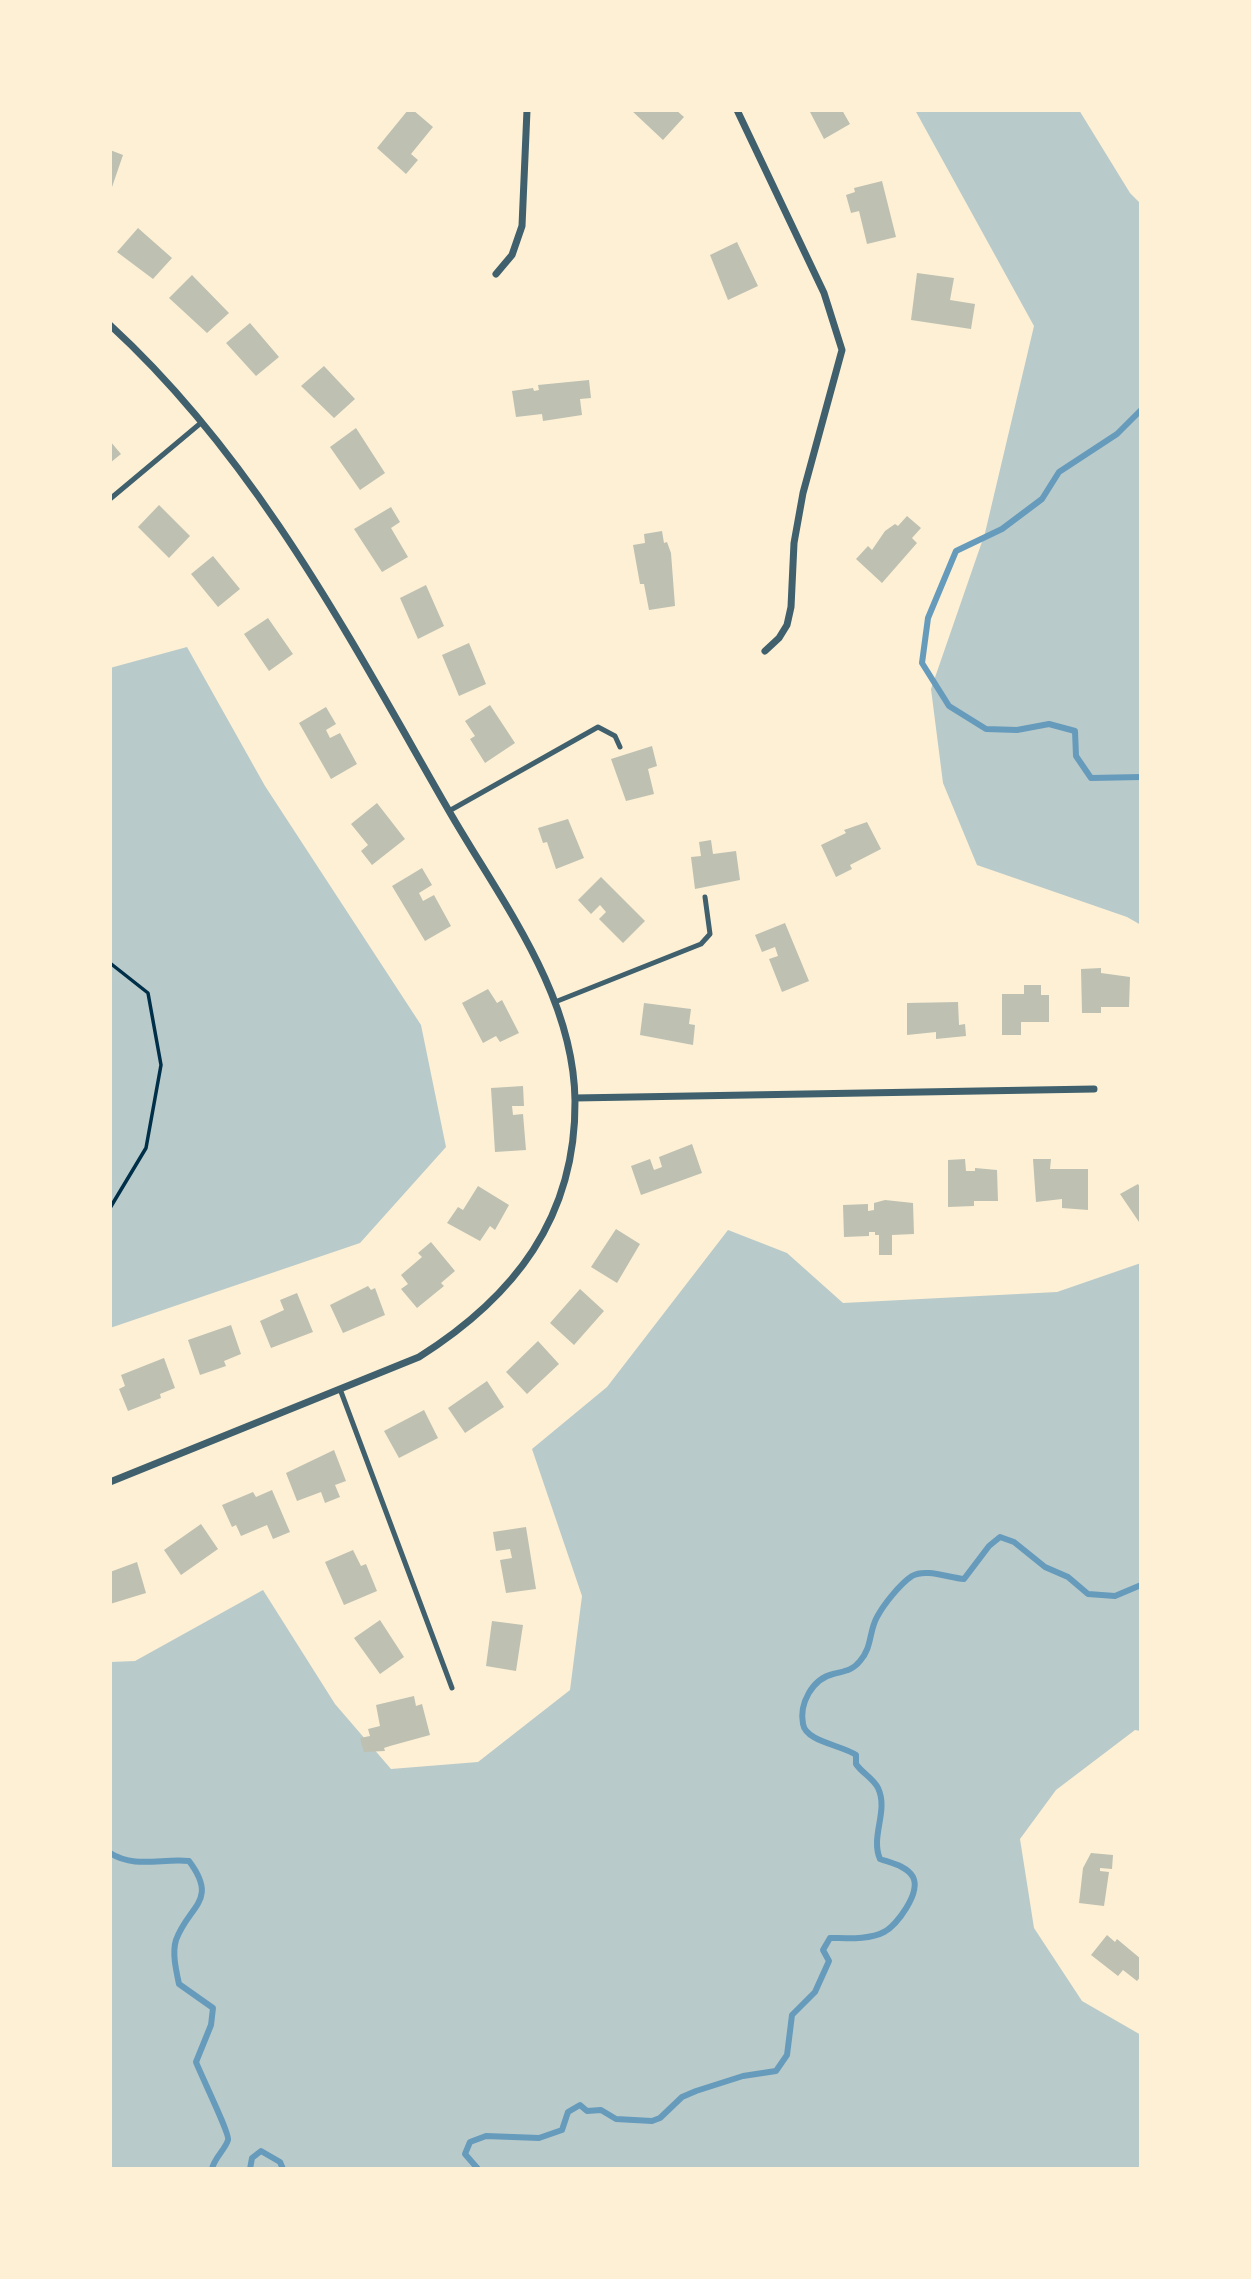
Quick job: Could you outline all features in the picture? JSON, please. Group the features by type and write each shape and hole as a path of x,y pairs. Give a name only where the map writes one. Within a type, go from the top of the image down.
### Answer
{"street":[{"path":"496,274 512,255 522,226 527,110"},
{"path":"737,110 824,293 842,351 803,493 794,543 791,607 787,625 779,638 765,651"},
{"path":"110,325 202,422 274,516 351,641 532,953 555,1002 572,1064 575,1098 569,1158 559,1195 530,1258 489,1306 459,1331 419,1357 110,1482"},
{"path":"575,1098 1094,1089"}],"lane":[{"path":"110,499 202,422"},
{"path":"449,811 598,727 615,736 620,747"},
{"path":"555,1002 701,944 710,934 705,897"},
{"path":"340,1389 452,1688"}],"path":[{"path":"110,963 148,993 161,1065 146,1148 110,1208"}],"shaded area":[{"path":"915,110 1079,110 1130,193 1141,204 1141,925 1127,917 977,865 943,783 931,689 985,533 1034,326"},
{"path":"187,647 265,786 421,1025 446,1147 360,1243 110,1328 110,668"},
{"path":"728,1230 787,1253 843,1303 1057,1292 1141,1263 1141,1731 1135,1730 1056,1790 1020,1839 1034,1928 1082,2001 1141,2035 1141,2169 110,2169 110,1662 135,1661 263,1590 335,1704 391,1769 478,1762 570,1690 582,1596 532,1449 607,1387"}],"building":[{"path":"408,110 413,110 433,127 411,154 418,160 406,174 377,148"},
{"path":"631,110 676,110 684,117 663,140"},
{"path":"809,110 842,110 850,124 824,139"},
{"path":"110,150 123,155 111,190 110,189"},
{"path":"882,181 896,237 867,244 859,211 851,213 846,195 855,192 854,188"},
{"path":"138,228 172,258 153,279 117,252"},
{"path":"737,242 758,286 728,300 710,255"},
{"path":"917,273 954,278 950,300 975,304 971,329 911,320"},
{"path":"192,275 229,313 207,333 169,298"},
{"path":"250,323 279,357 256,376 226,343"},
{"path":"324,366 355,399 334,418 301,386"},
{"path":"589,380 591,398 580,399 582,415 543,421 542,414 516,417 512,391 533,388 534,391 539,390 538,385"},
{"path":"356,428 385,473 360,490 330,447"},
{"path":"110,441 121,454 110,463"},
{"path":"159,505 190,536 169,558 138,527"},
{"path":"391,507 400,522 391,528 408,557 382,572 354,529"},
{"path":"907,516 921,528 912,538 917,543 882,583 856,559 868,546 872,550 885,531 895,524 898,526"},
{"path":"662,531 664,543 667,542 671,553 675,606 649,610 644,584 640,584 633,545 645,543 644,534"},
{"path":"213,556 240,589 218,607 191,574"},
{"path":"426,585 444,626 418,639 400,598"},
{"path":"268,618 293,654 269,671 244,634"},
{"path":"469,643 486,684 459,696 442,655"},
{"path":"490,705 515,743 485,763 470,739 475,736 465,721"},
{"path":"326,707 336,724 326,730 330,738 340,733 357,764 331,779 299,723"},
{"path":"652,746 657,766 648,769 654,794 626,801 611,759"},
{"path":"377,803 405,839 372,865 361,851 368,845 351,824"},
{"path":"568,819 584,858 556,869 547,842 543,843 538,828"},
{"path":"867,822 881,849 850,865 852,869 836,877 821,845 846,833 844,830"},
{"path":"711,840 713,854 736,851 740,880 695,889 691,857 701,856 699,842"},
{"path":"422,868 432,885 419,893 423,901 434,895 451,926 425,941 392,886"},
{"path":"601,877 645,921 623,943 599,919 606,912 600,905 591,914 578,900"},
{"path":"785,923 809,981 782,992 769,959 778,956 775,947 762,952 755,935"},
{"path":"1101,968 1101,973 1130,977 1129,1007 1101,1007 1101,1013 1082,1013 1081,969"},
{"path":"1024,985 1041,985 1041,995 1049,995 1049,1022 1021,1022 1021,1035 1002,1035 1002,994 1024,994"},
{"path":"488,989 497,1003 502,1000 519,1033 500,1042 496,1036 483,1043 462,1003"},
{"path":"958,1002 959,1025 965,1024 966,1036 936,1039 936,1032 907,1035 907,1003"},
{"path":"644,1003 691,1009 689,1024 695,1025 693,1045 640,1035"},
{"path":"523,1086 524,1106 512,1106 513,1115 523,1114 526,1150 495,1152 491,1088"},
{"path":"692,1144 702,1173 641,1195 631,1166 650,1159 654,1170 662,1167 659,1157"},
{"path":"965,1159 966,1171 975,1171 975,1168 997,1170 998,1201 974,1201 974,1206 948,1207 948,1160"},
{"path":"1033,1159 1051,1159 1050,1169 1088,1169 1088,1210 1062,1208 1062,1199 1036,1202"},
{"path":"1138,1184 1141,1189 1139,1222 1120,1194"},
{"path":"478,1186 509,1205 495,1230 490,1226 480,1241 447,1223 458,1207 463,1210"},
{"path":"885,1200 913,1203 914,1234 892,1235 892,1255 879,1255 879,1235 875,1235 875,1232 869,1232 869,1236 844,1237 843,1205 868,1204 868,1211 874,1210 874,1203"},
{"path":"616,1229 640,1244 617,1283 591,1267"},
{"path":"431,1242 455,1271 441,1283 444,1286 417,1308 401,1289 408,1284 401,1275 422,1257 418,1253"},
{"path":"368,1286 371,1290 375,1288 385,1315 343,1333 330,1305"},
{"path":"580,1289 604,1311 574,1345 550,1323"},
{"path":"297,1293 313,1332 271,1348 260,1321 284,1310 280,1300"},
{"path":"231,1325 241,1354 224,1361 226,1366 200,1375 188,1340"},
{"path":"538,1341 559,1364 527,1394 506,1372"},
{"path":"164,1358 175,1388 160,1394 161,1398 128,1411 119,1389 125,1386 121,1375"},
{"path":"487,1381 504,1407 465,1433 448,1408"},
{"path":"424,1410 438,1438 399,1458 384,1431"},
{"path":"334,1450 346,1481 335,1485 340,1497 325,1503 321,1492 297,1501 286,1473"},
{"path":"272,1490 290,1532 273,1539 267,1525 241,1536 236,1525 232,1527 222,1505 253,1492 256,1497"},
{"path":"201,1524 218,1549 181,1575 164,1550"},
{"path":"526,1527 536,1589 506,1593 500,1560 512,1558 510,1549 496,1551 493,1532"},
{"path":"353,1550 361,1566 366,1564 377,1591 344,1605 325,1562"},
{"path":"137,1562 146,1593 110,1604 110,1572"},
{"path":"380,1620 404,1657 380,1674 354,1638"},
{"path":"492,1621 523,1625 516,1671 486,1666"},
{"path":"414,1696 416,1706 422,1704 430,1735 384,1748 385,1751 364,1752 360,1738 370,1736 368,1729 380,1726 376,1705"},
{"path":"1091,1853 1113,1855 1112,1869 1100,1868 1100,1871 1109,1872 1104,1906 1079,1903 1083,1868"},
{"path":"1107,1935 1115,1942 1117,1939 1141,1959 1141,1976 1137,1981 1123,1970 1118,1976 1091,1955"}],"waterway":[{"path":"1141,410 1117,434 1059,472 1042,499 1002,529 956,551 928,618 922,663 949,706 986,729 1017,730 1049,724 1075,731 1076,756 1091,778 1141,777"},
{"path":"478,2169 465,2154 470,2142 486,2136 539,2138 562,2130 568,2112 580,2105 587,2111 601,2110 616,2119 652,2121 660,2118 682,2097 696,2091 743,2076 776,2071 787,2055 792,2015 815,1992 829,1961 823,1950 830,1938 878,1935 901,1916 911,1900 915,1884 907,1870 880,1859 877,1841 882,1806 878,1788 856,1764 856,1755 811,1735 803,1724 802,1716 805,1701 819,1681 851,1669 864,1656 877,1617 907,1580 924,1573 964,1579 989,1546 1000,1537 1014,1542 1045,1567 1068,1577 1088,1594 1115,1596 1141,1585"},
{"path":"110,1853 129,1861 189,1861 198,1874 201,1885 199,1902 176,1940 174,1956 179,1984 213,2008 211,2025 196,2062 228,2140 212,2169"},
{"path":"250,2169 252,2158 261,2151 280,2162 283,2169"}]}
